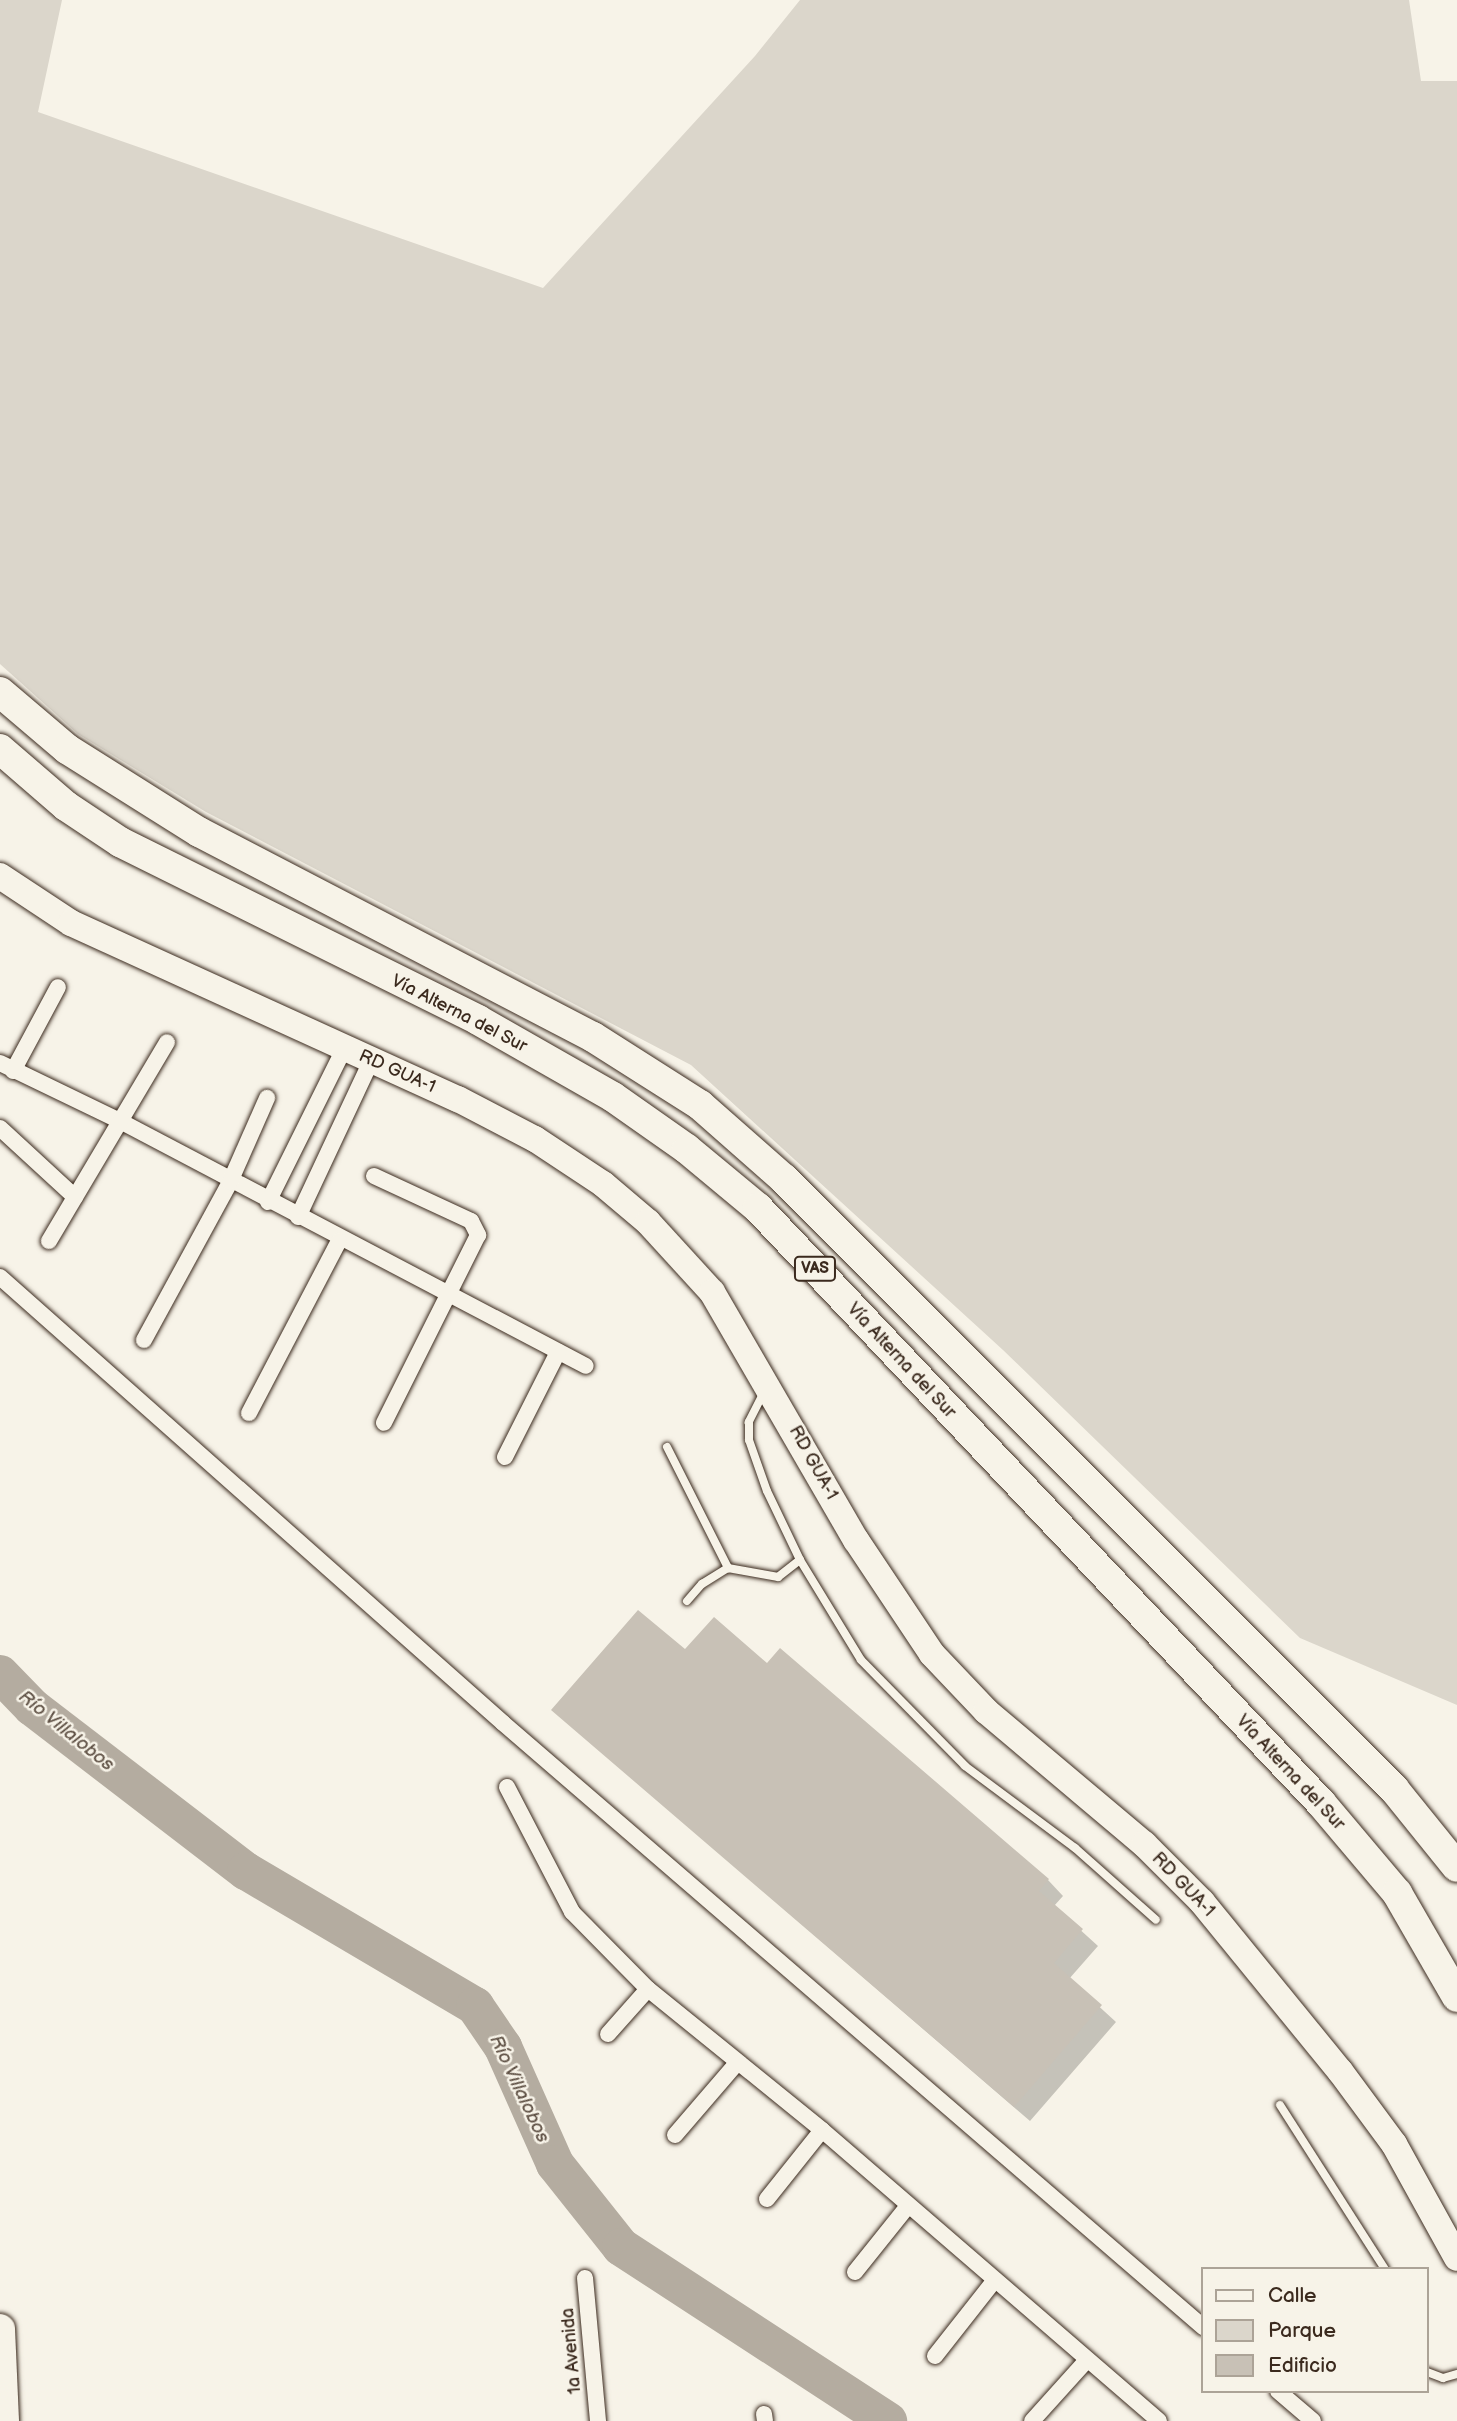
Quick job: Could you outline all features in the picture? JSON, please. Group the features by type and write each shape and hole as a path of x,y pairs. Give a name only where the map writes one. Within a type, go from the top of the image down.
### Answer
{"highway":[{"name":"VAS","path":"0,692 67,749 189,825 593,1037 700,1105 784,1179 1377,1772 1423,1821 1457,1867"},
{"name":"Vía Alterna del Sur","path":"0,749 66,806 120,842 478,1020 613,1097 687,1149 758,1208 1321,1803 1397,1893 1457,1997"},
{"path":"0,2329 6,2413"}],"main road":[{"name":"RD GUA-1","path":"0,876 71,923 535,1139 603,1184 648,1222 712,1292 769,1383 856,1540 932,1654 986,1711 1144,1844 1202,1902 1340,2071 1394,2144 1457,2258"}],"street":[{"path":"58,987 7,1067 120,1121 339,1241 586,1366"},
{"path":"49,1241 167,1042"},
{"path":"268,1202 344,1049"},
{"path":"298,1217 371,1061"},
{"path":"144,1340 230,1182 267,1098"},
{"path":"0,1128 75,1197"},
{"path":"374,1176 478,1227 478,1235 384,1423"},
{"path":"249,1413 339,1241"},
{"path":"0,1277 503,1723 1202,2326"},
{"path":"505,1457 558,1352"},
{"path":"507,1787 572,1912 648,1989 822,2130 907,2207 1159,2421"},
{"path":"608,2034 648,1989"},
{"path":"675,2135 737,2063"},
{"path":"767,2199 822,2130"},
{"path":"855,2272 907,2207"},
{"name":"1a Avenida","path":"584,2278 598,2421"},
{"path":"935,2356 994,2281"},
{"path":"1032,2421 1087,2360"},
{"path":"1280,2393 1313,2421"}],"lane":[{"path":"769,1383 749,1422 750,1440 767,1491 800,1560 861,1660 965,1766 1074,1849 1156,1920"},
{"path":"667,1447 728,1568"},
{"path":"687,1601 702,1584 728,1568 778,1577 800,1560"},
{"path":"1280,2105 1384,2267"},
{"path":"1429,2373 1443,2378 1457,2374"}],"green space":[{"path":"0,0 62,0 38,112 543,288 755,56 800,0 1409,0 1421,81 1457,81 1457,1705 1300,1638 1003,1350 691,1065 206,812 78,734 0,664"}],"building":[{"path":"638,1610 685,1649 714,1617 767,1663 780,1648 1049,1879 1039,1891 1083,1929 1054,1963 1102,2005 1014,2107 551,1710"}],"waterway":[{"name":"Río Villalobos","path":"0,1674 32,1707 246,1871 475,2006 503,2047 555,2164 621,2247 888,2421"}]}
